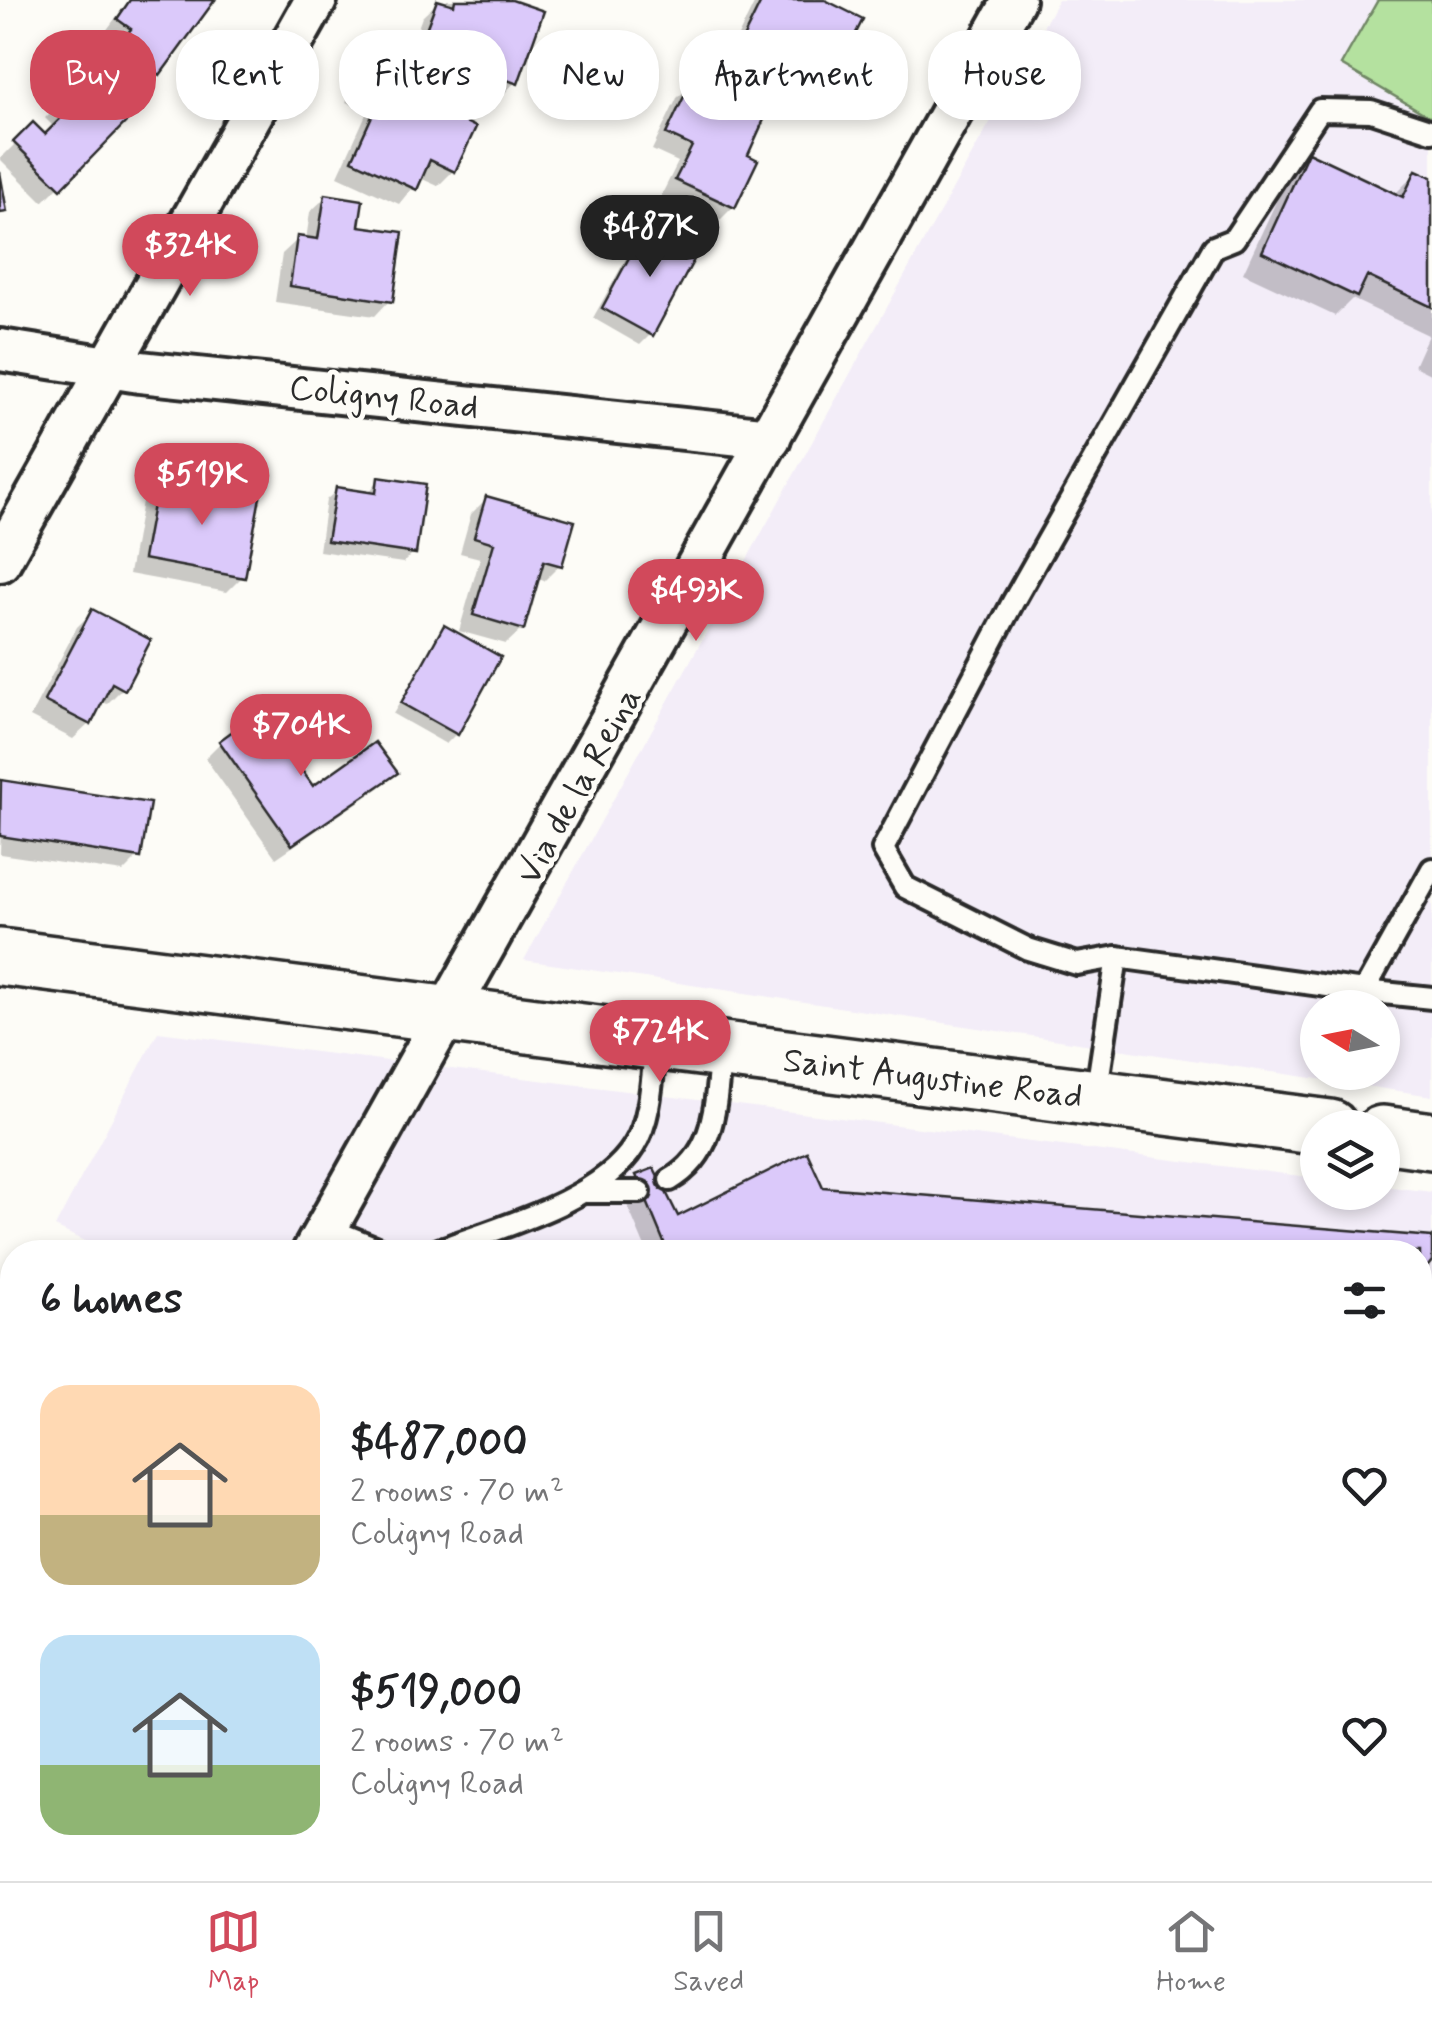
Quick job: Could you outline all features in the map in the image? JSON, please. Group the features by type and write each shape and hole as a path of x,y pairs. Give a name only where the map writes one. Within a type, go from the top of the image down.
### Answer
{"main road":[{"name":"Saint Augustine Road","path":"0,957 1300,1124"},
{"path":"1400,1137 1432,1141"}],"street":[{"path":"0,561 316,0"},
{"name":"Via de la Reina","path":"320,1240 1014,0"},
{"name":"Coligny Road","path":"0,350 109,367 770,438"}],"lane":[{"path":"1357,990 1117,958 1077,964 1028,949 905,887 882,850 1013,602 1214,247 1234,238 1320,110 1371,111 1432,131"},
{"path":"1365,990 1432,869"},
{"path":"1096,1097 1117,958"},
{"path":"1400,995 1432,998"},
{"path":"586,1192 635,1146 648,1102 656,1041"},
{"path":"670,1180 695,1166 704,1146 721,1050"},
{"path":"464,1240 586,1192 640,1192"}],"shaded area":[{"path":"1058,0 1378,0 1341,65 1432,118 1432,1096 1392,1090 1400,1090 1400,990 1300,990 1300,1076 524,960 991,120 1081,120 1081,30 1041,30"},
{"path":"158,1032 1300,1176 1300,1210 1400,1210 1400,1188 1432,1192 1432,1240 82,1240 55,1227"}],"green space":[{"path":"1378,0 1432,0 1432,118 1341,65"}],"building":[{"path":"130,0 215,0 193,30 176,30 176,53 160,75 156,72 156,30 130,30 117,19"},
{"path":"437,0 454,5 455,0 512,0 544,11 537,30 527,30 527,59 518,84 507,80 507,30 426,30"},
{"path":"762,0 825,0 863,19 858,30 747,30"},
{"path":"679,107 679,120 764,120 748,155 758,160 735,208 675,180 692,146 666,134"},
{"path":"59,120 128,120 61,189 13,142 33,122 45,134"},
{"path":"370,120 461,120 476,127 455,172 430,160 417,190 352,160"},
{"path":"1308,152 1403,197 1416,170 1432,177 1432,307 1367,276 1357,297 1262,252"},
{"path":"0,172 7,212 0,213"},
{"path":"325,194 363,200 359,226 403,232 393,302 290,286 297,236 318,239"},
{"path":"647,224 698,252 653,336 602,308"},
{"path":"378,477 426,484 416,554 327,541 336,487 376,493"},
{"path":"158,478 260,497 245,578 143,559"},
{"path":"486,496 575,521 562,566 544,561 524,630 473,615 494,543 474,537"},
{"path":"92,609 151,640 125,690 112,683 91,725 44,701"},
{"path":"444,625 501,657 458,735 401,703"},
{"path":"260,711 313,786 375,742 398,773 292,845 219,741"},
{"path":"1,780 150,803 141,858 0,836"},
{"path":"807,1152 823,1187 1432,1240 663,1240 636,1175 654,1168 678,1216"}]}
